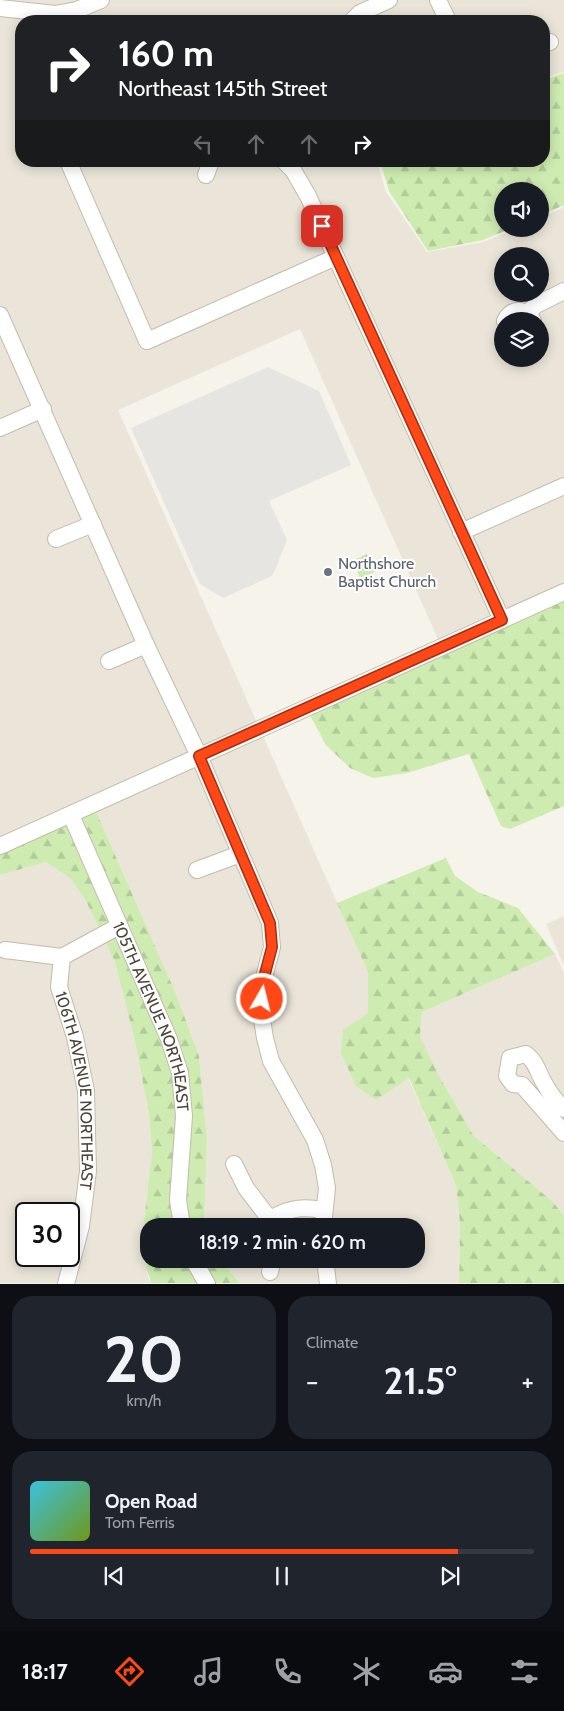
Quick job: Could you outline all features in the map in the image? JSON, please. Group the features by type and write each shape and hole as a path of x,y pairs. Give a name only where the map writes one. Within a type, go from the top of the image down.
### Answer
{"street":[{"path":"0,8 56,14 77,10 101,0"},
{"path":"358,15 389,0"},
{"path":"438,0 445,15"},
{"path":"71,167 147,341 336,257"},
{"path":"290,167 308,196 502,620"},
{"path":"532,312 536,305 564,292"},
{"path":"0,315 146,645 199,756 270,923 272,947 262,985 261,1004 265,1038 271,1061 315,1140 327,1188 323,1218 304,1207 288,1210 274,1218"},
{"path":"0,428 43,409"},
{"path":"461,532 564,486"},
{"path":"56,539 93,524"},
{"path":"0,846 564,592"},
{"path":"109,661 146,645"},
{"name":"105TH AVENUE NORTHEAST","path":"72,815 169,1039 180,1073 184,1116 178,1200 181,1218"},
{"path":"197,870 240,854"},
{"path":"5,950 62,957 120,926"},
{"name":"106TH AVENUE NORTHEAST","path":"62,957 59,988 75,1037 86,1092 88,1151 88,1171 81,1226 66,1284"},
{"path":"564,1109 550,1093 534,1060 526,1054 510,1058 507,1076 513,1084 522,1085 564,1133"},
{"path":"234,1164 246,1188 269,1218"},
{"path":"198,1268 207,1284"},
{"path":"326,1268 328,1284"}],"shaded area":[{"path":"0,0 564,0 564,72 550,76 550,15 15,15 15,167 379,167 386,192 427,252 483,242 495,237 549,237 549,214 564,207 564,592 442,648 300,329 118,410 368,972 368,1013 343,1030 408,1078 456,1185 460,1224 459,1283 240,1283 227,1268 425,1268 425,1218 204,1218 207,1140 199,1056 176,994 93,806 0,846"},
{"path":"268,367 319,391 351,465 269,501 287,540 275,570 272,576 223,598 200,584 131,428"},
{"path":"46,862 71,879 86,901 115,962 135,1041 149,1114 152,1152 144,1218 140,1218 140,1268 147,1268 148,1278 151,1283 0,1283 0,875"},
{"path":"564,916 564,966 546,924"},
{"path":"555,954 564,973 564,1216 553,1202 473,1135 438,1074 420,1036 422,1012"}],"green space":[{"path":"564,73 564,205 549,212 549,182 494,182 494,236 483,240 428,251 389,191 382,167 550,167 550,78"},
{"path":"367,554 375,572 360,578 354,564 356,559"},
{"path":"564,592 564,806 510,829 501,826 469,754 407,773 373,778 350,768 326,745 306,708"},
{"path":"93,805 176,994 199,1056 207,1140 204,1218 144,1218 152,1152 149,1114 135,1041 115,962 86,901 71,879 46,862 0,875 0,846"},
{"path":"446,858 455,876 478,892 518,908 555,954 422,1012 420,1036 438,1074 473,1135 553,1202 564,1216 564,1283 459,1283 460,1224 456,1185 409,1078 376,1100 356,1086 341,1053 343,1030 368,1013 368,972 337,903"},
{"path":"147,1268 227,1268 240,1283 151,1283"}],"place":[{"name":"Northshore Baptist Church","path":"328,572"}],"route":[{"path":"262,999 262,985 272,947 270,923 199,756 502,620 322,226"}]}
